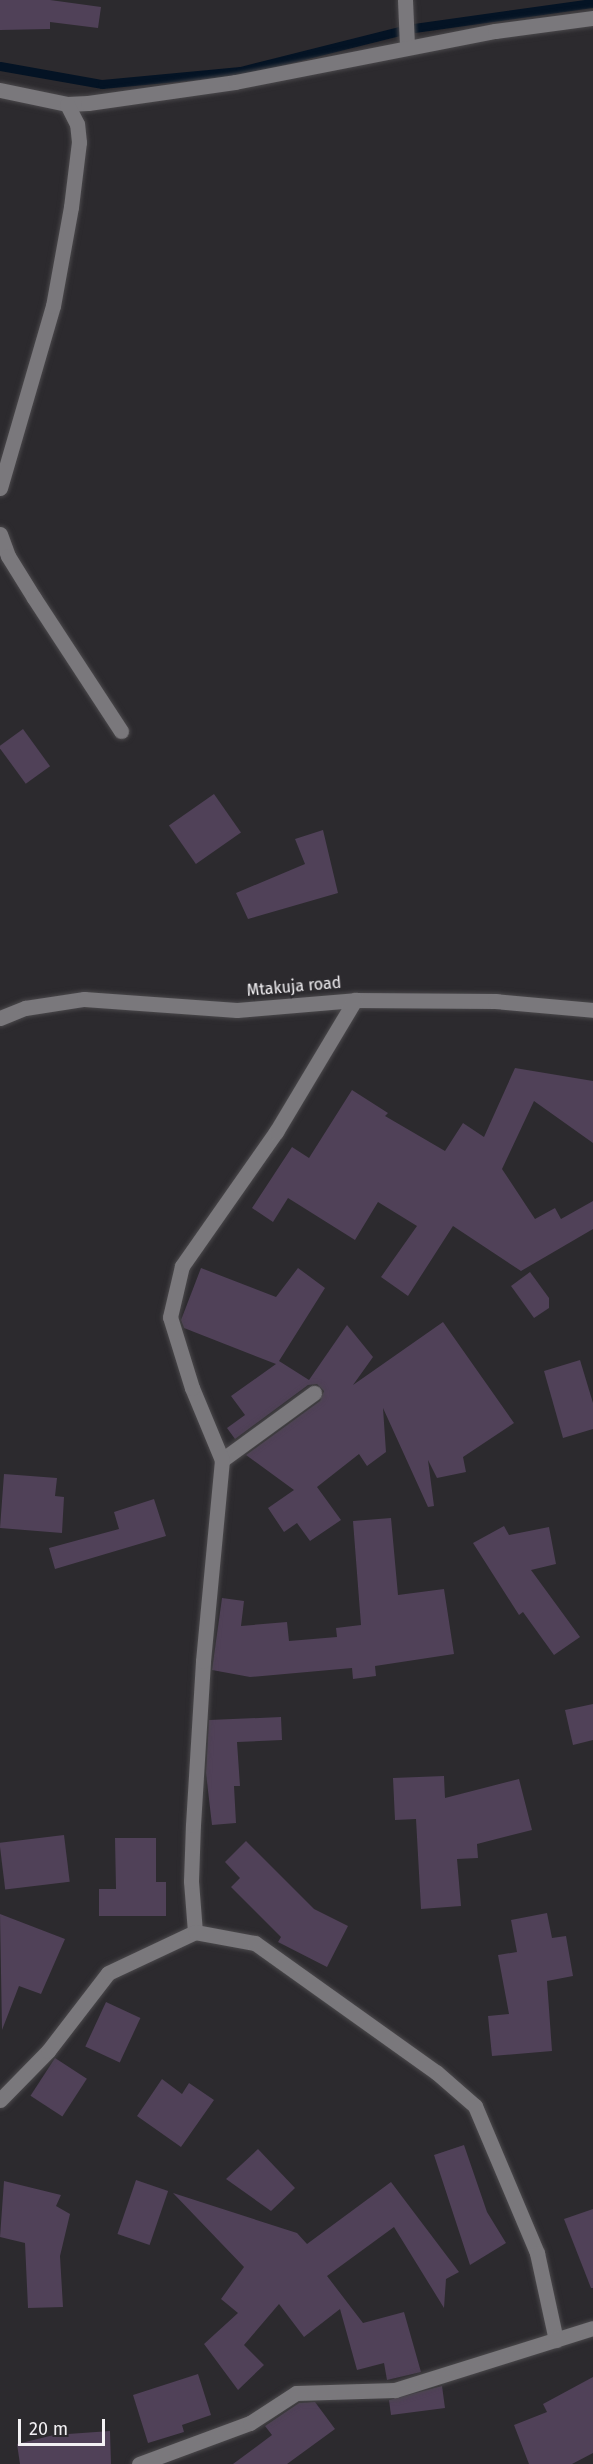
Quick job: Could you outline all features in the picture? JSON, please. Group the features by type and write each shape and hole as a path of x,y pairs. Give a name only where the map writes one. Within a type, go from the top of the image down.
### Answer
{"street":[{"path":"405,0 407,46"},
{"path":"0,90 67,104 235,82 407,46 593,18"},
{"path":"0,488 53,306 71,207 79,142 77,124 67,104"},
{"path":"0,534 8,556 121,731"},
{"name":"Mtakuja road","path":"0,1018 25,1008 84,999 237,1010 355,1000 495,1001 593,1010"},
{"path":"195,1932 191,1881 193,1825 203,1661 222,1461 192,1388 170,1317 182,1266 276,1132 355,1000"},
{"path":"222,1461 315,1393"},
{"path":"0,2100 48,2051 108,1973 195,1932 255,1944 436,2072 475,2106 537,2253 556,2340"},
{"path":"139,2464 250,2423 296,2393 395,2390 593,2328"}],"building":[{"path":"0,0 50,0 101,7 98,28 50,22 50,29 0,30"},
{"path":"23,729 50,766 26,784 0,748 0,746"},
{"path":"214,794 241,833 196,864 169,826"},
{"path":"323,830 338,893 248,919 236,893 305,864 295,839"},
{"path":"515,1068 593,1081 593,1143 534,1101 502,1169 535,1219 555,1208 561,1219 593,1201 593,1229 521,1271 453,1226 408,1296 381,1277 417,1226 378,1202 355,1240 288,1198 273,1222 252,1208 292,1147 309,1158 352,1090 388,1113 385,1116 445,1151 463,1123 484,1137"},
{"path":"201,1268 276,1297 298,1268 325,1288 279,1361 309,1380 347,1325 373,1357 353,1385 443,1322 514,1423 463,1457 466,1472 437,1478 428,1460 434,1506 428,1507 383,1408 386,1452 367,1466 359,1454 317,1487 341,1520 310,1541 297,1523 284,1532 268,1508 294,1490 246,1455 320,1401 324,1391 317,1384 308,1385 235,1439 227,1428 245,1415 231,1396 276,1364 184,1328 181,1320"},
{"path":"530,1272 549,1298 549,1308 534,1318 511,1286"},
{"path":"580,1360 593,1403 593,1429 563,1438 544,1371"},
{"path":"4,1474 57,1478 55,1496 64,1497 62,1533 0,1528"},
{"path":"154,1499 166,1536 55,1569 49,1548 119,1529 114,1512"},
{"path":"391,1518 398,1595 444,1589 454,1654 375,1666 376,1676 353,1679 352,1668 250,1677 212,1670 222,1598 244,1601 241,1626 287,1622 289,1641 337,1637 336,1628 361,1625 353,1521"},
{"path":"504,1526 509,1535 549,1527 556,1564 531,1570 580,1637 554,1655 523,1612 519,1615 473,1543"},
{"path":"593,1704 593,1740 573,1745 565,1710"},
{"path":"281,1717 282,1740 237,1742 240,1786 234,1786 236,1823 212,1825 206,1773 209,1720"},
{"path":"444,1776 445,1798 519,1779 532,1830 477,1844 478,1858 457,1859 461,1906 421,1909 416,1819 395,1820 393,1778"},
{"path":"64,1835 70,1882 5,1890 0,1843"},
{"path":"115,1838 156,1838 156,1882 166,1882 166,1916 99,1916 99,1889 116,1889"},
{"path":"246,1841 314,1909 348,1926 327,1967 278,1942 281,1937 231,1887 240,1878 225,1862"},
{"path":"547,1913 552,1938 566,1936 573,1976 547,1981 552,2051 492,2056 488,2016 509,2014 498,1955 517,1952 511,1920"},
{"path":"0,1914 65,1939 41,1994 19,1986 2,2030"},
{"path":"106,2002 140,2018 120,2062 85,2046"},
{"path":"55,2058 87,2079 62,2116 30,2096"},
{"path":"162,2079 182,2094 189,2083 214,2100 181,2147 137,2116"},
{"path":"464,2145 487,2212 506,2243 470,2265 434,2155"},
{"path":"258,2149 295,2188 271,2211 226,2179"},
{"path":"136,2180 168,2191 150,2245 117,2234"},
{"path":"4,2181 61,2195 56,2206 70,2214 60,2256 63,2307 28,2308 25,2243 0,2237"},
{"path":"391,2182 459,2272 446,2279 444,2308 394,2227 327,2276 363,2323 404,2312 421,2372 387,2380 384,2363 357,2370 340,2309 304,2337 279,2304 244,2345 264,2365 238,2390 204,2344 238,2313 221,2299 244,2267 173,2193 297,2233 307,2244"},
{"path":"593,2209 593,2288 591,2288 564,2219"},
{"path":"198,2374 211,2415 182,2425 184,2432 148,2443 133,2395"},
{"path":"593,2377 593,2453 572,2464 529,2464 514,2425 547,2412 543,2404"},
{"path":"442,2386 445,2408 391,2415 389,2400"},
{"path":"315,2402 335,2429 287,2464 233,2464 272,2435 265,2426 299,2403"},
{"path":"110,2431 111,2464 20,2464 17,2444 54,2435"}],"waterway":[{"path":"0,66 102,84 240,71 407,29 593,3"}]}
